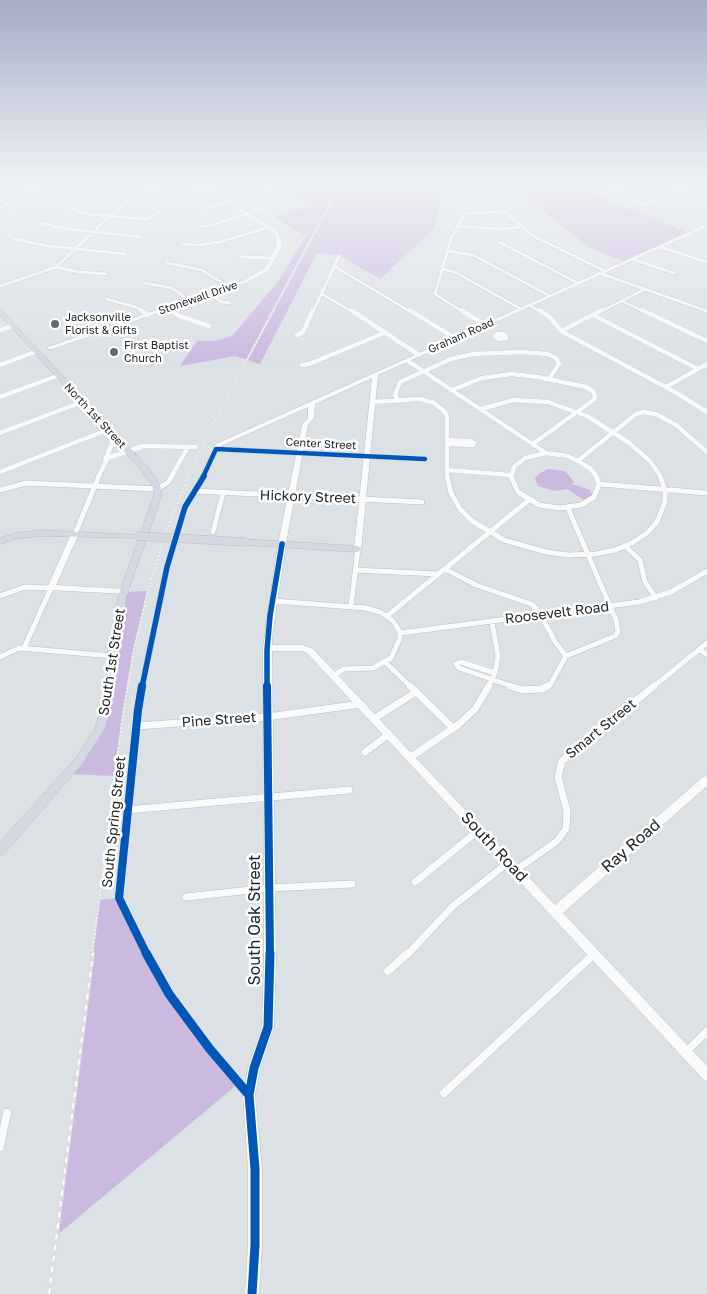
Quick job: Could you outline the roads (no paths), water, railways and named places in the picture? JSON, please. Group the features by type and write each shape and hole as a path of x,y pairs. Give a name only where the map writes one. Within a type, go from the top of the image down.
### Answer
{"main road":[{"name":"North 1st Street","path":"0,312 57,376 144,468 158,489"},
{"path":"141,534 157,498 158,489"},
{"path":"0,541 25,534 141,534 358,549"},
{"name":"South 1st Street","path":"0,850 68,774 92,743 105,710 124,592 141,534"}],"street":[{"path":"24,241 38,245 126,254"},
{"path":"0,286 38,275 56,267 84,241"},
{"path":"182,244 199,245 222,241"},
{"path":"241,257 274,258 280,241"},
{"path":"451,241 436,295 486,325"},
{"path":"543,241 602,272 646,290 707,311"},
{"name":"Graham Road","path":"216,449 218,445 672,241"},
{"path":"499,242 578,283"},
{"path":"660,247 707,262"},
{"path":"448,251 473,254 550,296"},
{"path":"297,335 303,332 339,256"},
{"name":"Stonewall Drive","path":"36,353 229,287 262,273 274,258"},
{"path":"632,259 674,273"},
{"path":"167,263 202,270 229,287"},
{"path":"334,266 455,338"},
{"path":"56,267 80,272 106,274"},
{"path":"442,269 455,272 521,309"},
{"path":"144,283 172,288 190,301"},
{"path":"561,331 646,290"},
{"path":"209,294 222,302 230,303"},
{"path":"322,294 419,356"},
{"path":"106,299 136,307 148,315"},
{"path":"622,301 707,341"},
{"path":"529,305 550,317 561,331 666,387 707,412"},
{"path":"167,308 179,316 209,326"},
{"path":"593,315 698,369"},
{"path":"0,330 12,326"},
{"path":"302,365 309,364 384,332"},
{"path":"502,340 507,352"},
{"path":"400,401 395,395 400,382 459,357 507,352 542,353 554,357 559,364 550,379"},
{"path":"0,365 36,353"},
{"path":"408,361 534,443 546,453"},
{"path":"666,387 707,364"},
{"path":"452,390 477,379 497,375 519,374 586,387 594,392 595,399 534,443"},
{"path":"0,397 57,376"},
{"path":"351,606 375,376"},
{"path":"372,402 420,399 441,408 447,416 447,470 449,486 456,502 466,515 490,533 511,543 534,550 568,555 588,554 625,546 640,538 657,522 664,508 665,490 658,472 646,456 628,442 578,411 548,402 526,399 501,402 482,409"},
{"path":"0,433 82,402"},
{"path":"306,424 311,418 312,403"},
{"path":"282,544 306,424 306,414 298,410"},
{"path":"579,460 637,413 650,412 680,428 707,452"},
{"path":"0,472 107,430"},
{"path":"24,648 75,534 115,437"},
{"path":"472,441 474,444 447,442 472,441"},
{"path":"105,461 127,450 143,446 195,447"},
{"path":"1,488 26,484 158,489 168,482 188,447"},
{"name":"Center Street","path":"216,449 426,459"},
{"name":"South Spring Street","path":"216,449 206,472 185,507 149,646 136,726 119,898 132,927 169,994 248,1096"},
{"path":"546,453 561,454 579,460 594,472 599,484 597,492 592,499 581,505 568,508 545,506 529,500 514,487 511,475 514,467 521,460 532,455 546,453"},
{"path":"447,470 511,475"},
{"path":"599,484 707,493"},
{"name":"Hickory Street","path":"195,491 422,502"},
{"path":"212,532 223,493"},
{"path":"388,616 529,500"},
{"path":"494,676 459,668 456,664 461,662 494,676 504,683 528,690 546,687 553,680 566,656 616,635 619,629 568,508"},
{"name":"South Oak Street","path":"252,1294 255,1245 255,1179 248,1096 254,1068 268,1026 270,959 268,888 268,648 282,544"},
{"path":"625,546 640,560 644,582 656,598"},
{"path":"445,569 476,585 531,604 541,615 556,643 566,656"},
{"path":"355,570 438,574"},
{"name":"Roosevelt Road","path":"400,633 610,606 656,598 684,586 707,571"},
{"path":"0,596 25,587 124,592"},
{"path":"273,602 351,606 372,609 388,616 398,626 400,633 398,646 394,654 385,662 370,668 344,669 334,675"},
{"path":"411,757 453,728 475,709 494,676 498,656 492,622"},
{"name":"Smart Street","path":"388,970 414,948 428,930 453,906 512,866 557,841 566,829 568,811 558,776 562,761 707,643"},
{"path":"0,657 19,648 113,656"},
{"name":"South Road","path":"268,648 307,649 334,675 707,1075"},
{"path":"699,649 707,655"},
{"path":"385,662 453,728"},
{"path":"375,718 416,692"},
{"name":"Pine Street","path":"136,726 267,717 361,704"},
{"path":"366,752 389,734"},
{"name":"Ray Road","path":"555,912 707,780"},
{"path":"127,810 349,790"},
{"path":"415,882 479,830"},
{"path":"186,897 268,888 352,884"},
{"path":"444,1093 594,954"},
{"path":"686,1052 707,1031"},
{"path":"0,1148 7,1113"}],"railway":[{"path":"92,955 123,715 134,650 148,591 164,538 189,474 214,422 310,241"},
{"path":"49,1294 93,953"}],"place":[{"name":"Jacksonville Florist & Gifts","path":"55,324"},
{"name":"First Baptist Church","path":"114,352"}]}
